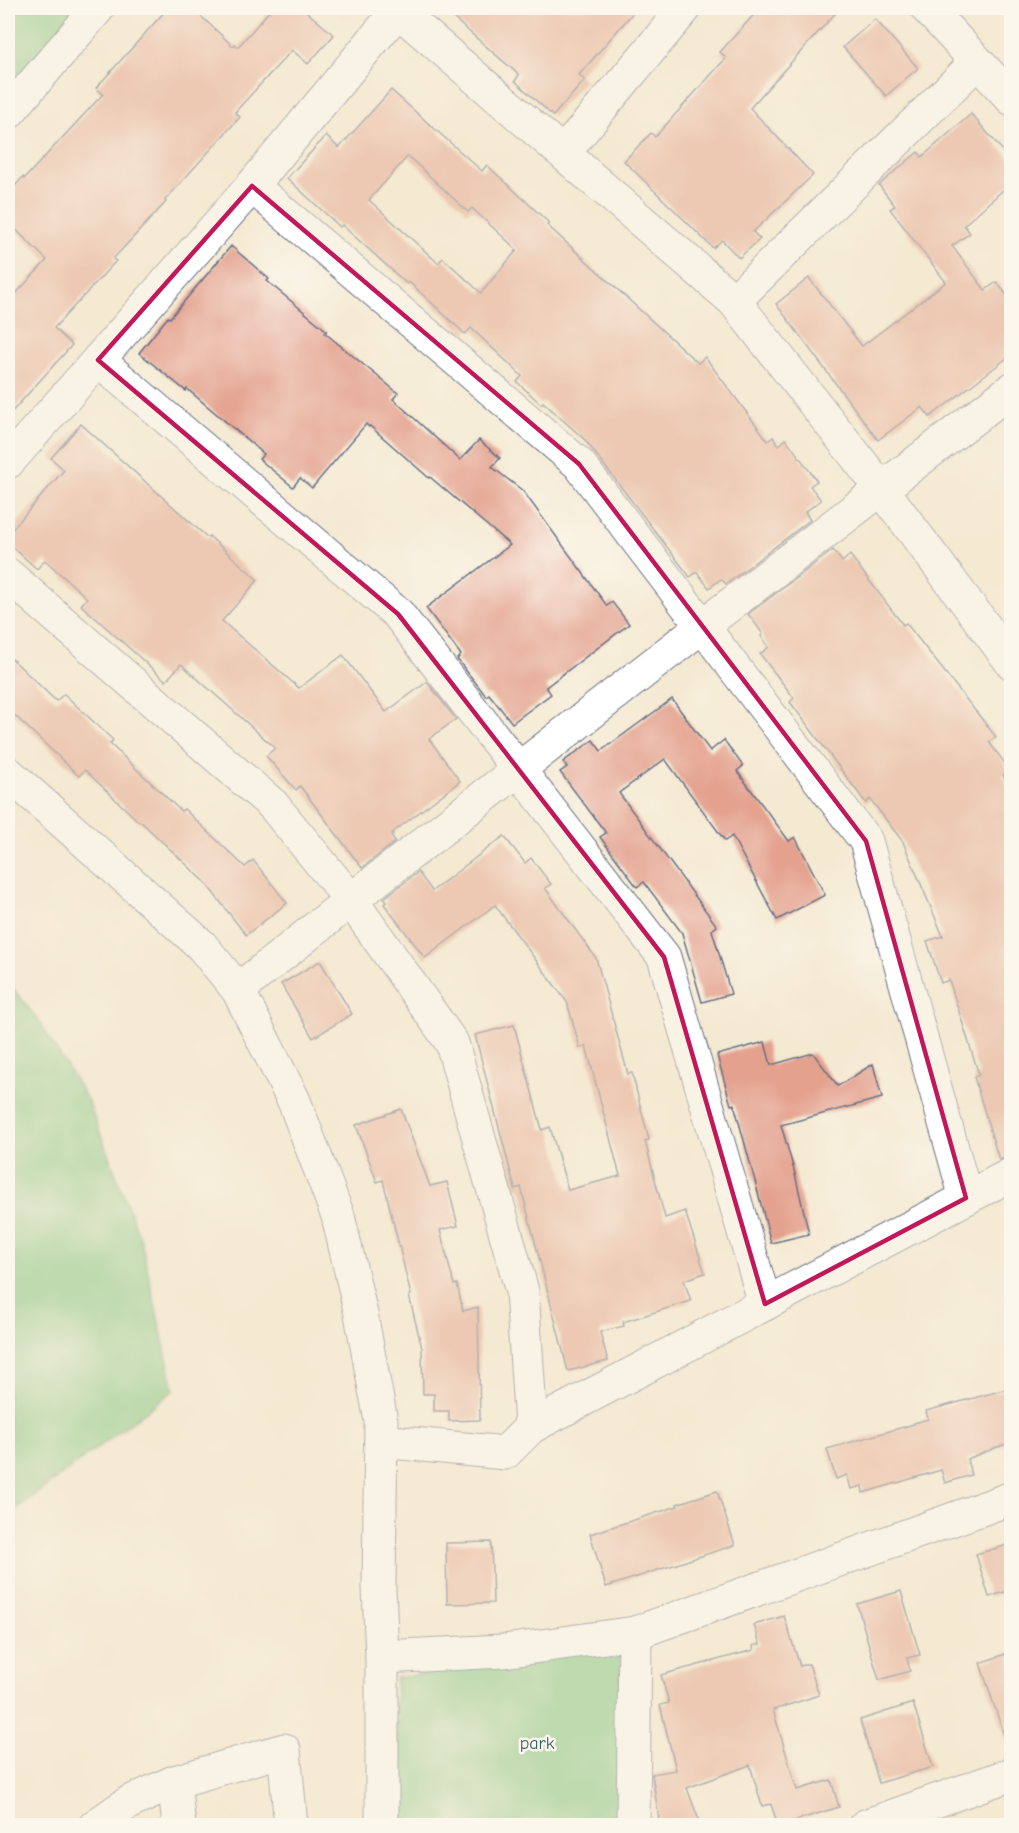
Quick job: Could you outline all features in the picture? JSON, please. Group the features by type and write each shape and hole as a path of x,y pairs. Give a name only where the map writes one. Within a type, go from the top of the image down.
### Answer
{"street":[{"path":"8,113 98,8"},
{"path":"8,462 252,186 398,8 734,301 881,488 1011,663"},
{"path":"564,152 685,8"},
{"path":"927,8 1011,99"},
{"path":"734,301 977,62"},
{"path":"252,186 579,464 866,841 966,1198"},
{"path":"98,360 398,614 664,957 765,1304"},
{"path":"238,990 1011,388"},
{"path":"8,575 273,805 351,900 452,1043 522,1291 531,1427"},
{"path":"8,773 201,945 238,990 294,1101 338,1216 361,1314 381,1421 379,1588 382,1657 382,1826"},
{"path":"381,1441 506,1453 531,1427 1011,1174"},
{"path":"382,1657 504,1651 635,1633 1011,1498"},
{"path":"633,1826 635,1633"},
{"path":"95,1826 128,1803 174,1782 284,1750 291,1826"},
{"path":"865,1826 1011,1774"},
{"path":"174,1782 179,1826"}],"highlighted area":[{"path":"252,186 579,464 866,841 966,1198 765,1304 664,957 398,614 98,360"}],"green space":[{"path":"8,8 78,8 8,88"},
{"path":"8,982 38,1020 88,1101 141,1241 174,1390 8,1515"},
{"name":"park","path":"620,1647 622,1825 400,1825 395,1678"}],"building":[{"path":"168,8 192,8 233,46 235,44 238,47 272,8 302,8 334,35 308,64 292,50 235,112 240,117 113,259 116,261 54,328 72,345 8,416 8,302 47,260 8,222 8,194 103,94 96,88"},
{"path":"442,8 637,8 579,75 585,80 553,116 515,81 519,75"},
{"path":"760,8 840,8 750,108 813,175 753,232 760,239 739,258 722,240 713,248 624,161 651,133 655,137 726,58 720,52"},
{"path":"875,19 918,68 886,96 843,47"},
{"path":"391,90 482,171 487,165 549,223 547,225 698,363 705,357 768,441 773,437 779,445 786,439 817,481 810,486 821,500 805,512 810,520 726,584 721,579 709,588 697,572 690,577 585,440 517,382 522,376 471,328 465,334 409,282 407,284 342,225 340,227 287,178 326,136 339,148","holes":["408,156 468,212 472,208 517,250 481,293 443,258 438,263 369,200"]},
{"path":"971,114 1011,160 1011,183 964,225 970,233 952,246 985,290 997,282 1011,301 1011,355 930,417 922,407 878,440 776,304 809,278 862,346 946,282 890,209 895,206 879,185 918,152 922,157"},
{"path":"231,246 269,279 267,281 327,331 325,333 398,393 393,399 460,460 479,440 500,458 492,467 523,491 607,606 612,602 629,624 546,687 551,694 512,723 489,694 486,696 457,659 461,655 426,608 510,545 366,424 312,488 300,478 293,487 259,459 264,454 187,389 186,391 139,353"},
{"path":"81,424 258,580 222,621 299,688 343,655 386,712 427,682 456,719 429,739 460,781 392,833 391,836 395,842 362,868 300,786 296,790 266,756 275,748 181,664 166,681 81,605 87,598 45,560 37,569 8,543 8,534 64,470 51,458"},
{"path":"833,550 842,562 850,555 903,625 906,623 996,737 989,742 1010,770 1003,775 1011,793 1011,1155 999,1160 974,1077 979,1075 949,980 941,983 927,941 943,936 903,842 870,799 866,803 790,702 794,698 760,654 769,647 761,636 763,634 748,614"},
{"path":"8,655 56,701 64,694 113,740 110,744 245,867 253,860 287,903 246,935 204,881 85,770 79,776 8,709"},
{"path":"672,699 710,751 724,740 743,766 737,771 789,841 795,837 825,895 777,920 732,836 725,841 665,759 619,793 717,926 712,930 731,994 702,1002 682,933 644,882 637,887 600,837 606,833 560,772 567,767 563,762 593,740 601,751"},
{"path":"504,836 525,863 531,858 551,884 545,888 596,958 628,1074 632,1073 649,1140 645,1141 665,1218 685,1211 705,1273 684,1280 691,1301 623,1322 624,1326 600,1332 608,1361 568,1371 521,1187 515,1189 475,1035 514,1025 542,1130 550,1127 568,1190 620,1176 586,1046 580,1048 567,1002 495,905 425,958 384,904 387,901 384,898 418,872 432,891"},
{"path":"320,961 352,1014 313,1038 281,984"},
{"path":"765,1042 771,1065 813,1053 838,1086 873,1064 882,1098 781,1125 809,1234 771,1243 734,1104 731,1105 717,1055"},
{"path":"401,1109 430,1186 447,1182 458,1226 440,1230 463,1311 478,1307 480,1420 449,1421 449,1411 434,1411 434,1394 423,1394 422,1348 383,1180 377,1182 356,1125"},
{"path":"1011,1388 1011,1442 967,1459 971,1475 945,1483 941,1470 863,1493 862,1486 851,1489 847,1475 836,1479 827,1449 928,1419 926,1411"},
{"path":"717,1491 735,1545 606,1587 590,1534"},
{"path":"491,1542 493,1603 447,1604 446,1543"},
{"path":"1011,1544 1011,1590 989,1597 976,1554"},
{"path":"901,1591 920,1655 907,1658 910,1671 879,1680 857,1604"},
{"path":"784,1616 800,1666 809,1664 819,1695 773,1710 797,1790 831,1780 839,1807 778,1826 771,1804 762,1806 750,1765 687,1788 701,1826 660,1826 652,1774 676,1770 660,1705 669,1703 661,1675 754,1650 753,1646 760,1644 754,1625"},
{"path":"1011,1652 1011,1740 1006,1741 980,1663"},
{"path":"913,1703 933,1767 879,1783 860,1720"}]}
